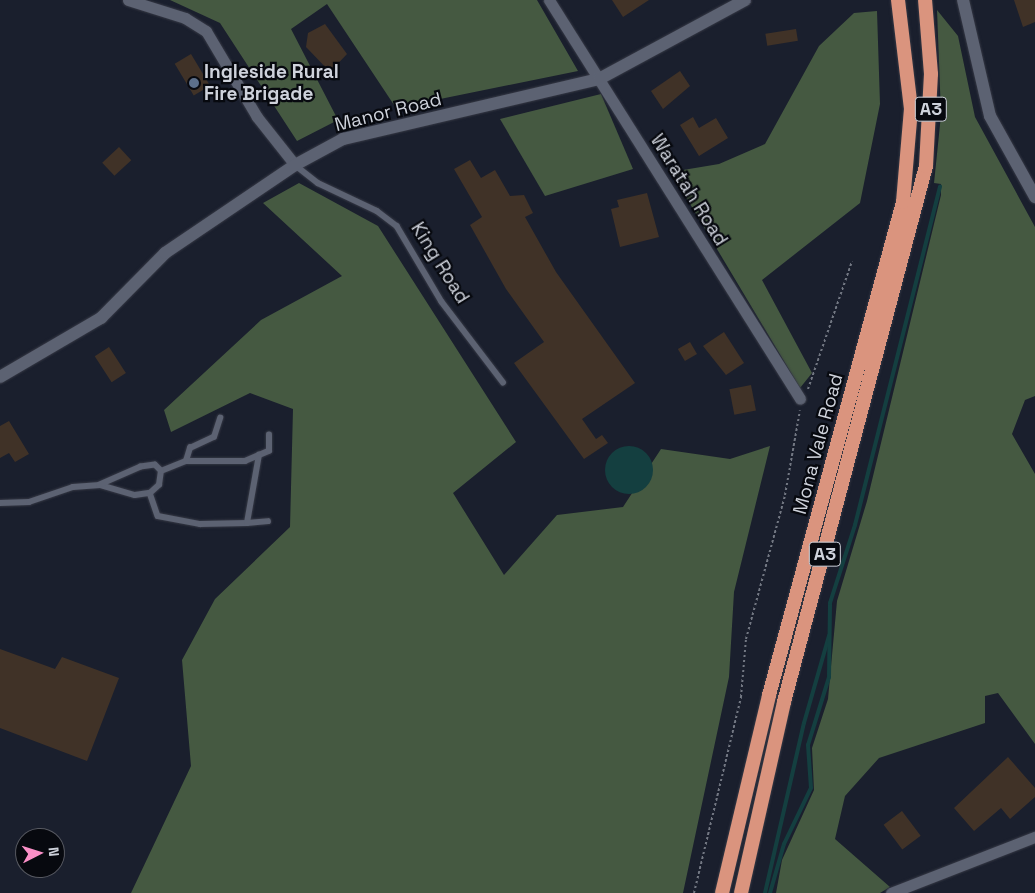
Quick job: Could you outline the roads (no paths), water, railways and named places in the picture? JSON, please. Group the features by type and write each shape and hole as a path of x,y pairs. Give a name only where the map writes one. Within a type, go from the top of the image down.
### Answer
{"highway":[{"name":"Mona Vale Road","path":"722,893 769,696 903,202 911,109 898,0"},
{"name":"Mona Vale Road","path":"741,893 784,702 926,166 931,74 925,0"}],"street":[{"name":"King Road","path":"128,0 185,18 206,31 257,118 295,165"},
{"name":"Waratah Road","path":"549,0 803,399"},
{"name":"Manor Road","path":"0,377 101,318 165,253 295,165 343,139 599,79 745,0"},
{"path":"963,0 990,116 1035,197"},
{"path":"891,893 1035,837"}],"lane":[{"name":"King Road","path":"295,165 318,183 377,211 397,226 457,322 503,382"},
{"path":"186,461 189,445 214,437 220,418"},
{"path":"161,471 186,461 212,464 259,455 269,451 269,435"},
{"path":"247,523 259,455"},
{"path":"0,503 29,502 73,487 100,484 141,467 155,465 161,471"},
{"path":"100,484 135,494 150,493 159,485 161,471"},
{"path":"150,493 158,516 200,524 268,521"}],"waterway":[{"path":"770,893 784,844 811,788 808,745 829,677 830,603 855,525 940,187"},
{"path":"765,893 804,723 829,636"}],"place":[{"name":"Ingleside Rural Fire Brigade","path":"194,83"}]}
